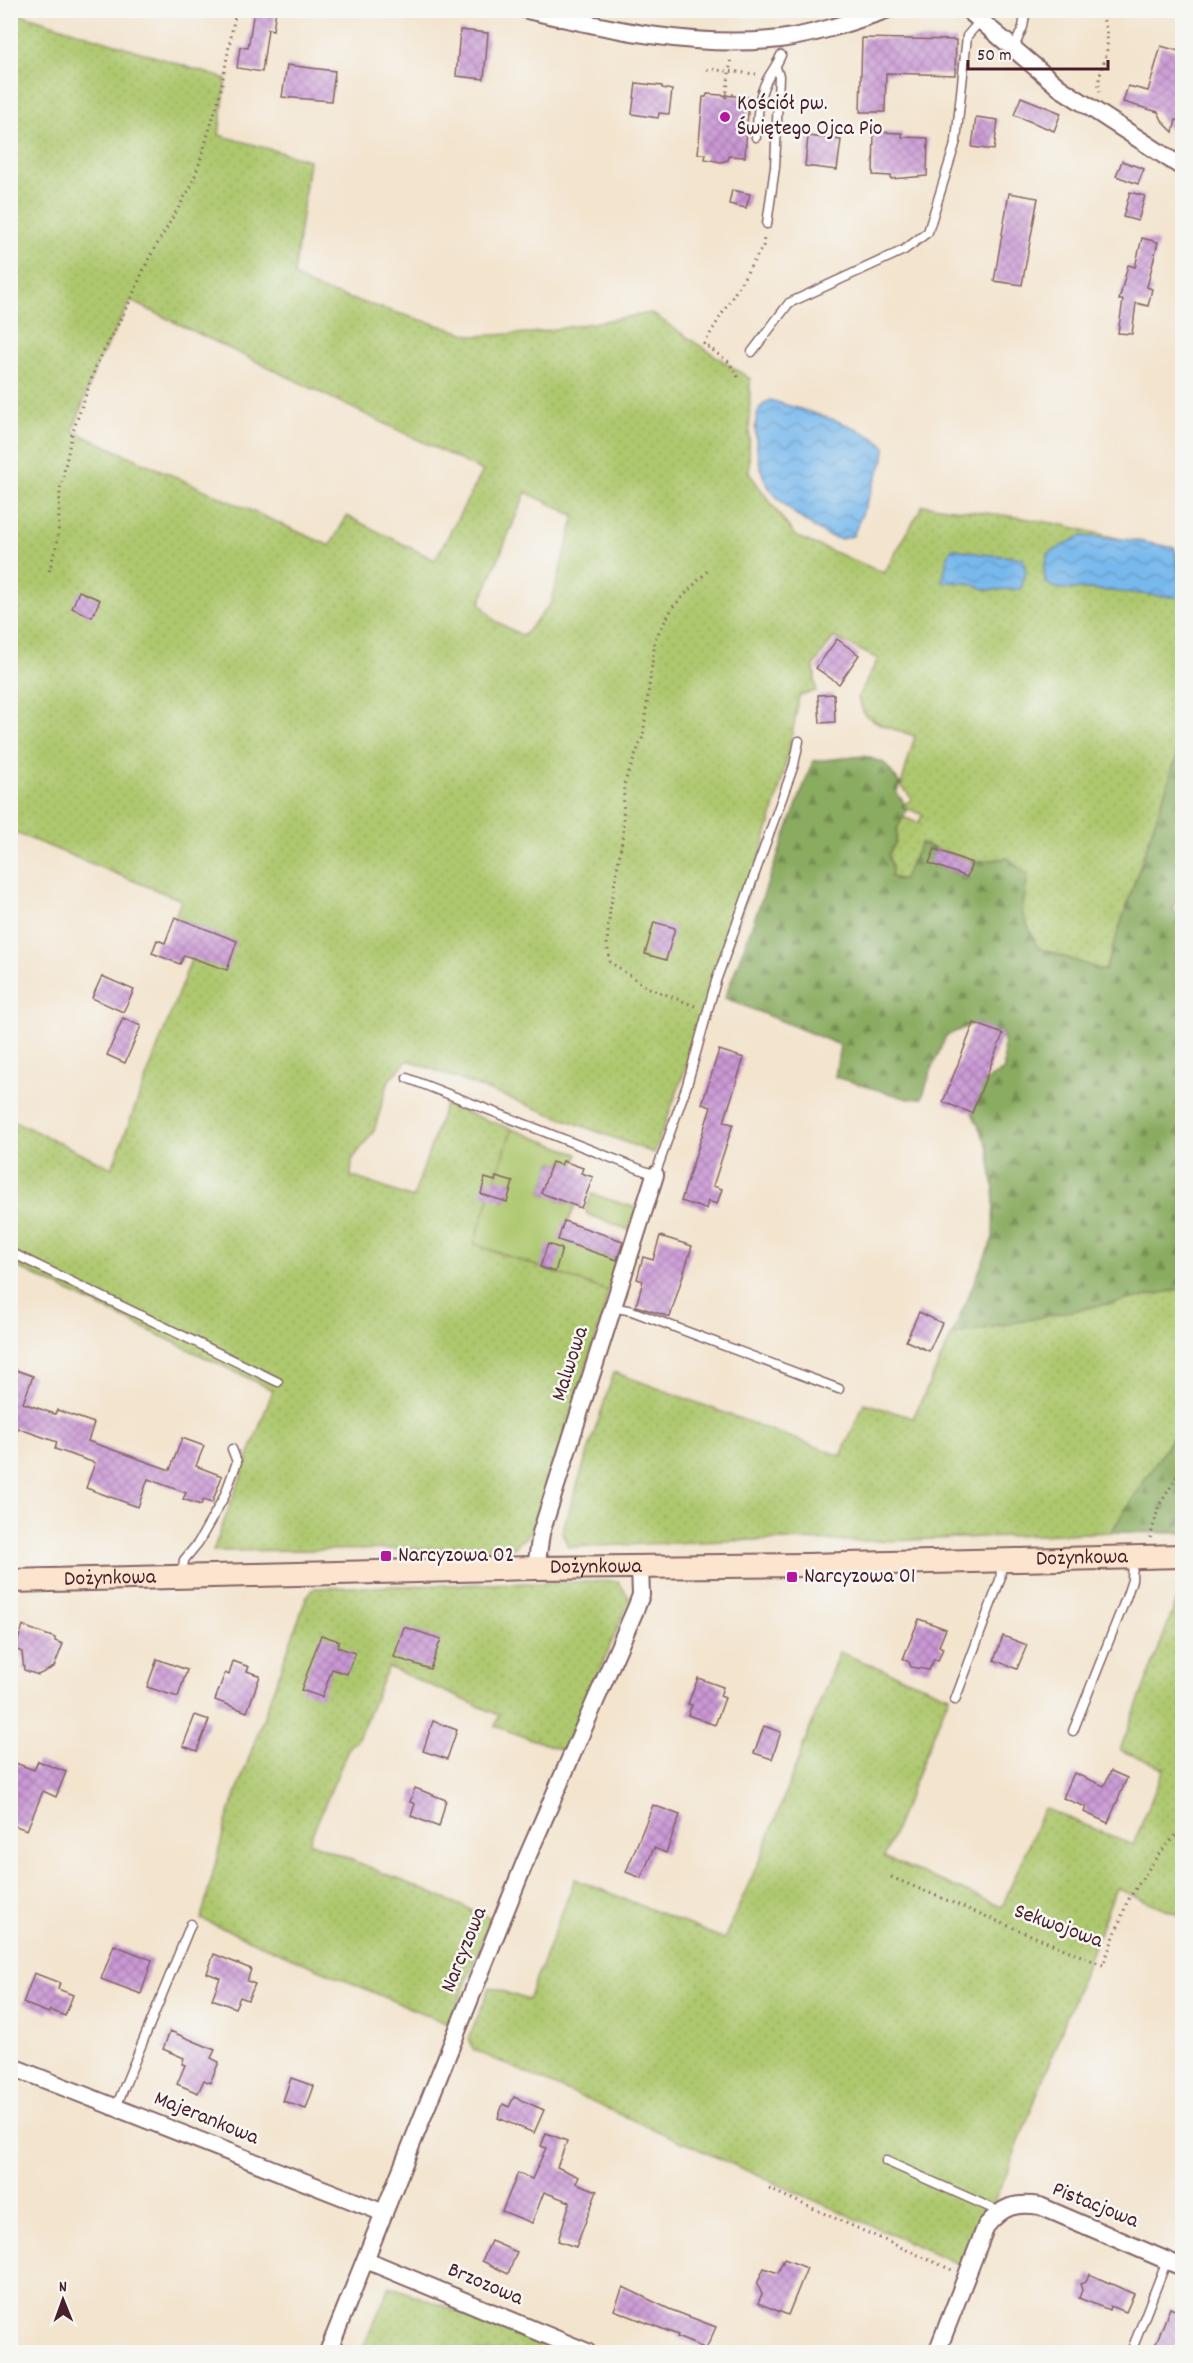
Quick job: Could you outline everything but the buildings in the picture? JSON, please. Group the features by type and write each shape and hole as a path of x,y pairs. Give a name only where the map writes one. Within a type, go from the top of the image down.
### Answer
{"street":[{"path":"527,10 662,36 748,41 807,34 886,10"},
{"path":"975,15 1060,88 1182,167"},
{"name":"Malwowa","path":"536,1568 541,1533 655,1175"},
{"name":"Dożynkowa","path":"10,1581 1182,1556"},
{"name":"Narcyzowa","path":"328,2352 525,1862 636,1608 641,1594 640,1567"},
{"name":"Majerankowa","path":"10,2066 384,2213"},
{"name":"Pistacjowa","path":"998,2211 1021,2203 1040,2206 1175,2264"},
{"path":"937,2352 986,2226 998,2211"},
{"name":"Brzozowa","path":"366,2260 587,2352"}],"lane":[{"path":"1013,50 1023,27 1026,10"},
{"path":"752,352 789,303 904,250 928,232 956,141 967,36 975,15"},
{"path":"756,137 761,94 781,55"},
{"path":"767,224 775,167 779,76 776,68"},
{"path":"406,1078 655,1175 687,1085 719,971 794,765 799,741"},
{"path":"10,1252 278,1382"},
{"path":"613,1307 632,1311 839,1389"},
{"path":"182,1577 184,1560 198,1543 232,1478 237,1462 232,1449"},
{"path":"1073,1731 1140,1557"},
{"path":"955,1700 1000,1580 1002,1561"},
{"path":"116,2108 190,1924"},
{"path":"886,2161 998,2211"},
{"path":"1131,2352 1175,2264"}],"path":[{"path":"50,571 58,540 60,490 72,434 96,366 130,301 148,260 191,186 198,168 220,94 236,10"},
{"path":"1100,116 1105,105 1098,81 1107,52 1106,28 1101,13"},
{"path":"726,98 731,57"},
{"path":"707,69 769,75"},
{"path":"738,377 729,362 704,344 763,246"},
{"path":"707,571 673,607 655,639 643,736 624,784 623,835 610,910 607,943 610,962 647,987 708,1011"},
{"path":"1140,1557 1151,1533 1159,1506 1182,1468"},
{"name":"Sekwojowa","path":"891,1877 1102,1965 1128,1900 1158,1855 1182,1829"},
{"path":"769,2189 968,2277"}],"green space":[{"path":"11,11 226,79 219,135 309,160 294,276 318,289 474,336 532,333 651,313 750,379 749,473 795,536 884,573 923,505 1063,525 1182,554 1182,741 1105,971 1038,948 1022,913 1027,875 1008,858 975,862 921,844 903,880 891,877 892,867 888,855 896,842 897,829 903,817 918,823 923,815 902,806 912,799 901,785 915,736 881,725 864,714 858,697 878,659 834,637 814,665 816,691 799,696 780,789 753,879 654,1153 408,1060 389,1080 374,1131 352,1160 351,1176 413,1198 445,1105 512,1129 474,1244 608,1291 602,1319 532,1531 514,1548 213,1551 273,1390 11,1264 10,1119 112,1168 203,928 175,917 181,900 11,831","holes":["131,301 483,471 435,560 347,516 330,546 73,431 96,366","526,492 575,516 551,603 523,636 495,621 480,603"]},
{"path":"1182,741 1182,884 1173,910 1182,913 1182,1289 952,1335 993,1238 994,1190 988,1147 972,1113 981,1084 1004,1070 1003,1034 974,1023 946,1036 922,1098 908,1099 835,1077 840,1045 725,998 813,761 864,756 884,763 901,785 896,792 905,804 902,806 907,809 897,829 896,842 888,855 892,867 891,877 903,880 921,843 935,849 930,863 966,877 975,862 1008,858 1028,875 1022,913 1038,948 1105,971"},
{"path":"512,1129 578,1154 574,1165 563,1161 561,1165 552,1162 541,1193 575,1206 566,1227 566,1241 618,1260 608,1291 474,1244"},
{"path":"592,1194 636,1208 629,1230 587,1214 586,1208"},
{"path":"1182,1289 1182,1423 1111,1532 883,1541 753,1540 568,1547 562,1532 614,1372 841,1456 864,1403 913,1418 952,1335"},
{"path":"1182,1423 1182,1533 1111,1532"},
{"path":"618,1581 630,1599 565,1751 495,1726 499,1715 388,1667 357,1741 350,1745 309,1842 491,1918 450,2025 201,1919 227,1819 307,1596 315,1588"},
{"path":"1182,1587 1182,1916 1116,1888 1007,2173 965,2267 474,2050 468,2040 490,1987 528,2000 575,1879 724,1939 763,1852 839,1652 949,1696 884,1857 1002,1907 1044,1808 1133,1845 1164,1768 1120,1750"},
{"path":"390,2286 567,2352 361,2352"}],"water":[{"path":"770,400 848,425 876,439 885,447 884,459 853,536 840,539 821,532 789,508 767,484 759,458 756,424 760,408"},
{"path":"1083,536 1132,540 1175,548 1182,583 1182,598 1052,587 1045,582 1044,567 1049,553"},
{"path":"952,548 981,554 1023,558 1026,571 1021,589 988,590 968,583 942,582"}],"place":[{"name":"Kościół pw. Świętego Ojca Pio","path":"725,117"},
{"name":"Narcyzowa 02","path":"386,1556"},
{"name":"Narcyzowa 01","path":"792,1577"}]}
